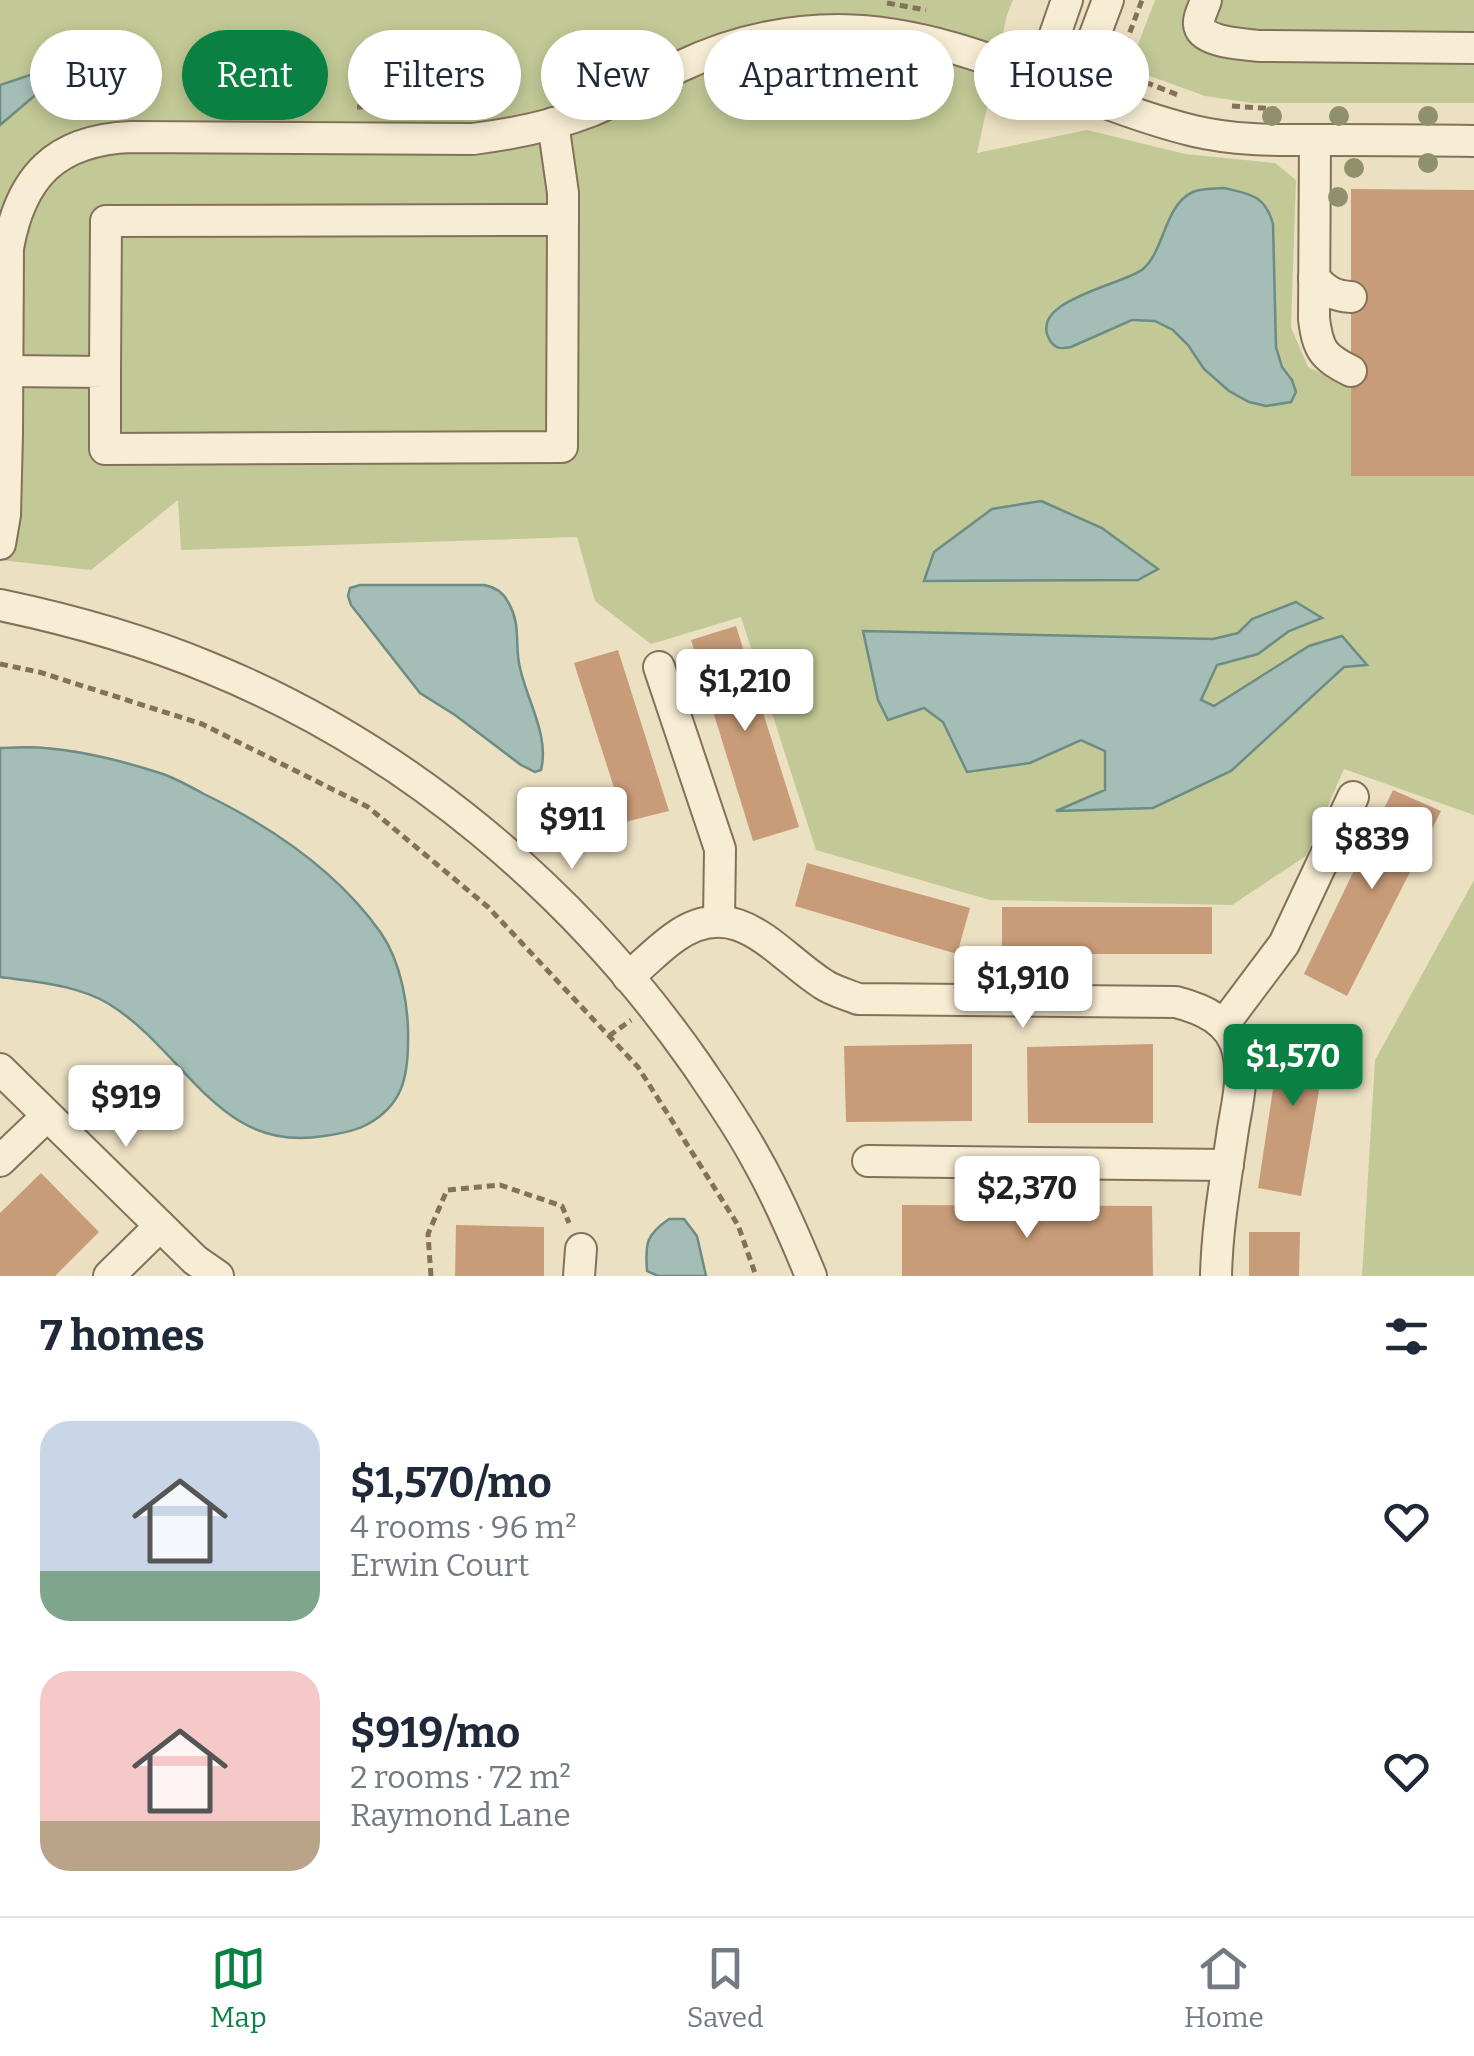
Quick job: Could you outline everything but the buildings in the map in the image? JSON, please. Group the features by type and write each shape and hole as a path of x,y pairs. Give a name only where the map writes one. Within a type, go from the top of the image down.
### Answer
{"street":[{"path":"1057,30 1067,0"},
{"path":"1097,30 1108,0"},
{"path":"1206,0 1200,30 1225,42 1259,46 1474,48"},
{"path":"0,544 8,371 8,248 13,218 24,194 62,154 107,138 507,135 594,110 717,50 798,32 880,32 922,39 974,56"},
{"path":"1149,118 1250,140 1474,140"},
{"path":"553,124 562,192 562,220 562,447 105,448 106,221 562,220"},
{"path":"1314,140 1317,339 1333,362 1351,370"},
{"path":"1314,278 1337,296 1351,296"},
{"path":"8,371 106,372"},
{"path":"0,606 50,616 211,668 331,728 398,769 474,824 588,930 665,1020 757,1158 812,1276"},
{"path":"659,667 720,850 719,921"},
{"path":"1224,1024 1284,944 1353,797"},
{"path":"628,976 676,936 719,921 740,924 760,934 827,987 858,999 1176,1002 1202,1009 1224,1024 1238,1050 1240,1078 1216,1235 1216,1276"},
{"path":"0,1069 194,1260 218,1276"},
{"path":"0,1162 48,1116"},
{"path":"868,1161 1228,1165"},
{"path":"109,1276 160,1226"}],"path":[{"path":"1131,30 1142,0"},
{"path":"1149,83 1182,96"},
{"path":"1223,106 1279,109"},
{"path":"0,664 39,672 202,724 368,807 488,906 638,1067 738,1225 756,1276"},
{"path":"431,1276 428,1234 447,1190 500,1185 562,1206 580,1262"}],"green space":[{"path":"0,0 1013,0 1004,30 974,30 974,120 984,120 977,153 1087,130 1185,154 1275,163 1296,180 1291,327 1308,367 1351,387 1474,476 1474,815 1344,769 1306,856 1232,905 990,900 816,850 741,617 651,644 595,601 577,537 181,550 178,500 91,570 0,560","holes":["1206,189 1247,193 1273,224 1276,347 1296,392 1290,402 1260,405 1232,392 1208,373 1176,333 1154,321 1127,324 1074,346 1052,345 1121,281 1150,261 1157,247"]},
{"path":"1155,0 1474,0 1474,103 1252,103 1205,96 1149,76 1149,30 1144,30"},
{"path":"1474,880 1474,1276 1362,1276 1375,1060"}],"water":[{"path":"30,75 30,100 0,125 0,85"},
{"path":"1224,188 1249,194 1261,201 1270,214 1276,347 1296,392 1291,402 1266,406 1229,391 1204,369 1173,330 1155,321 1132,320 1071,347 1060,348 1051,342 1046,328 1051,316 1063,305 1143,269 1183,198 1197,191"},
{"path":"1041,501 1102,528 1158,569 1138,580 924,581 934,552 992,509"},
{"path":"484,585 501,593 515,618 519,663 540,730 541,770 535,772 521,765 420,693 351,605 350,588"},
{"path":"1296,602 1322,618 1289,631 1258,654 1217,665 1201,700 1214,706 1309,646 1342,636 1367,665 1344,667 1231,771 1153,808 1056,811 1105,790 1105,751 1081,740 1030,763 967,772 943,722 924,708 888,720 878,700 863,631 1213,639 1238,633 1252,619"},
{"path":"0,748 75,752 168,776 278,836 324,871 381,933 394,957 402,985 408,1028 407,1067 401,1089 389,1108 363,1126 329,1135 288,1137 257,1130 206,1095 161,1047 109,1004 70,988 0,977"},
{"path":"669,1219 684,1219 697,1236 706,1276 658,1276 647,1271 649,1240"}]}
